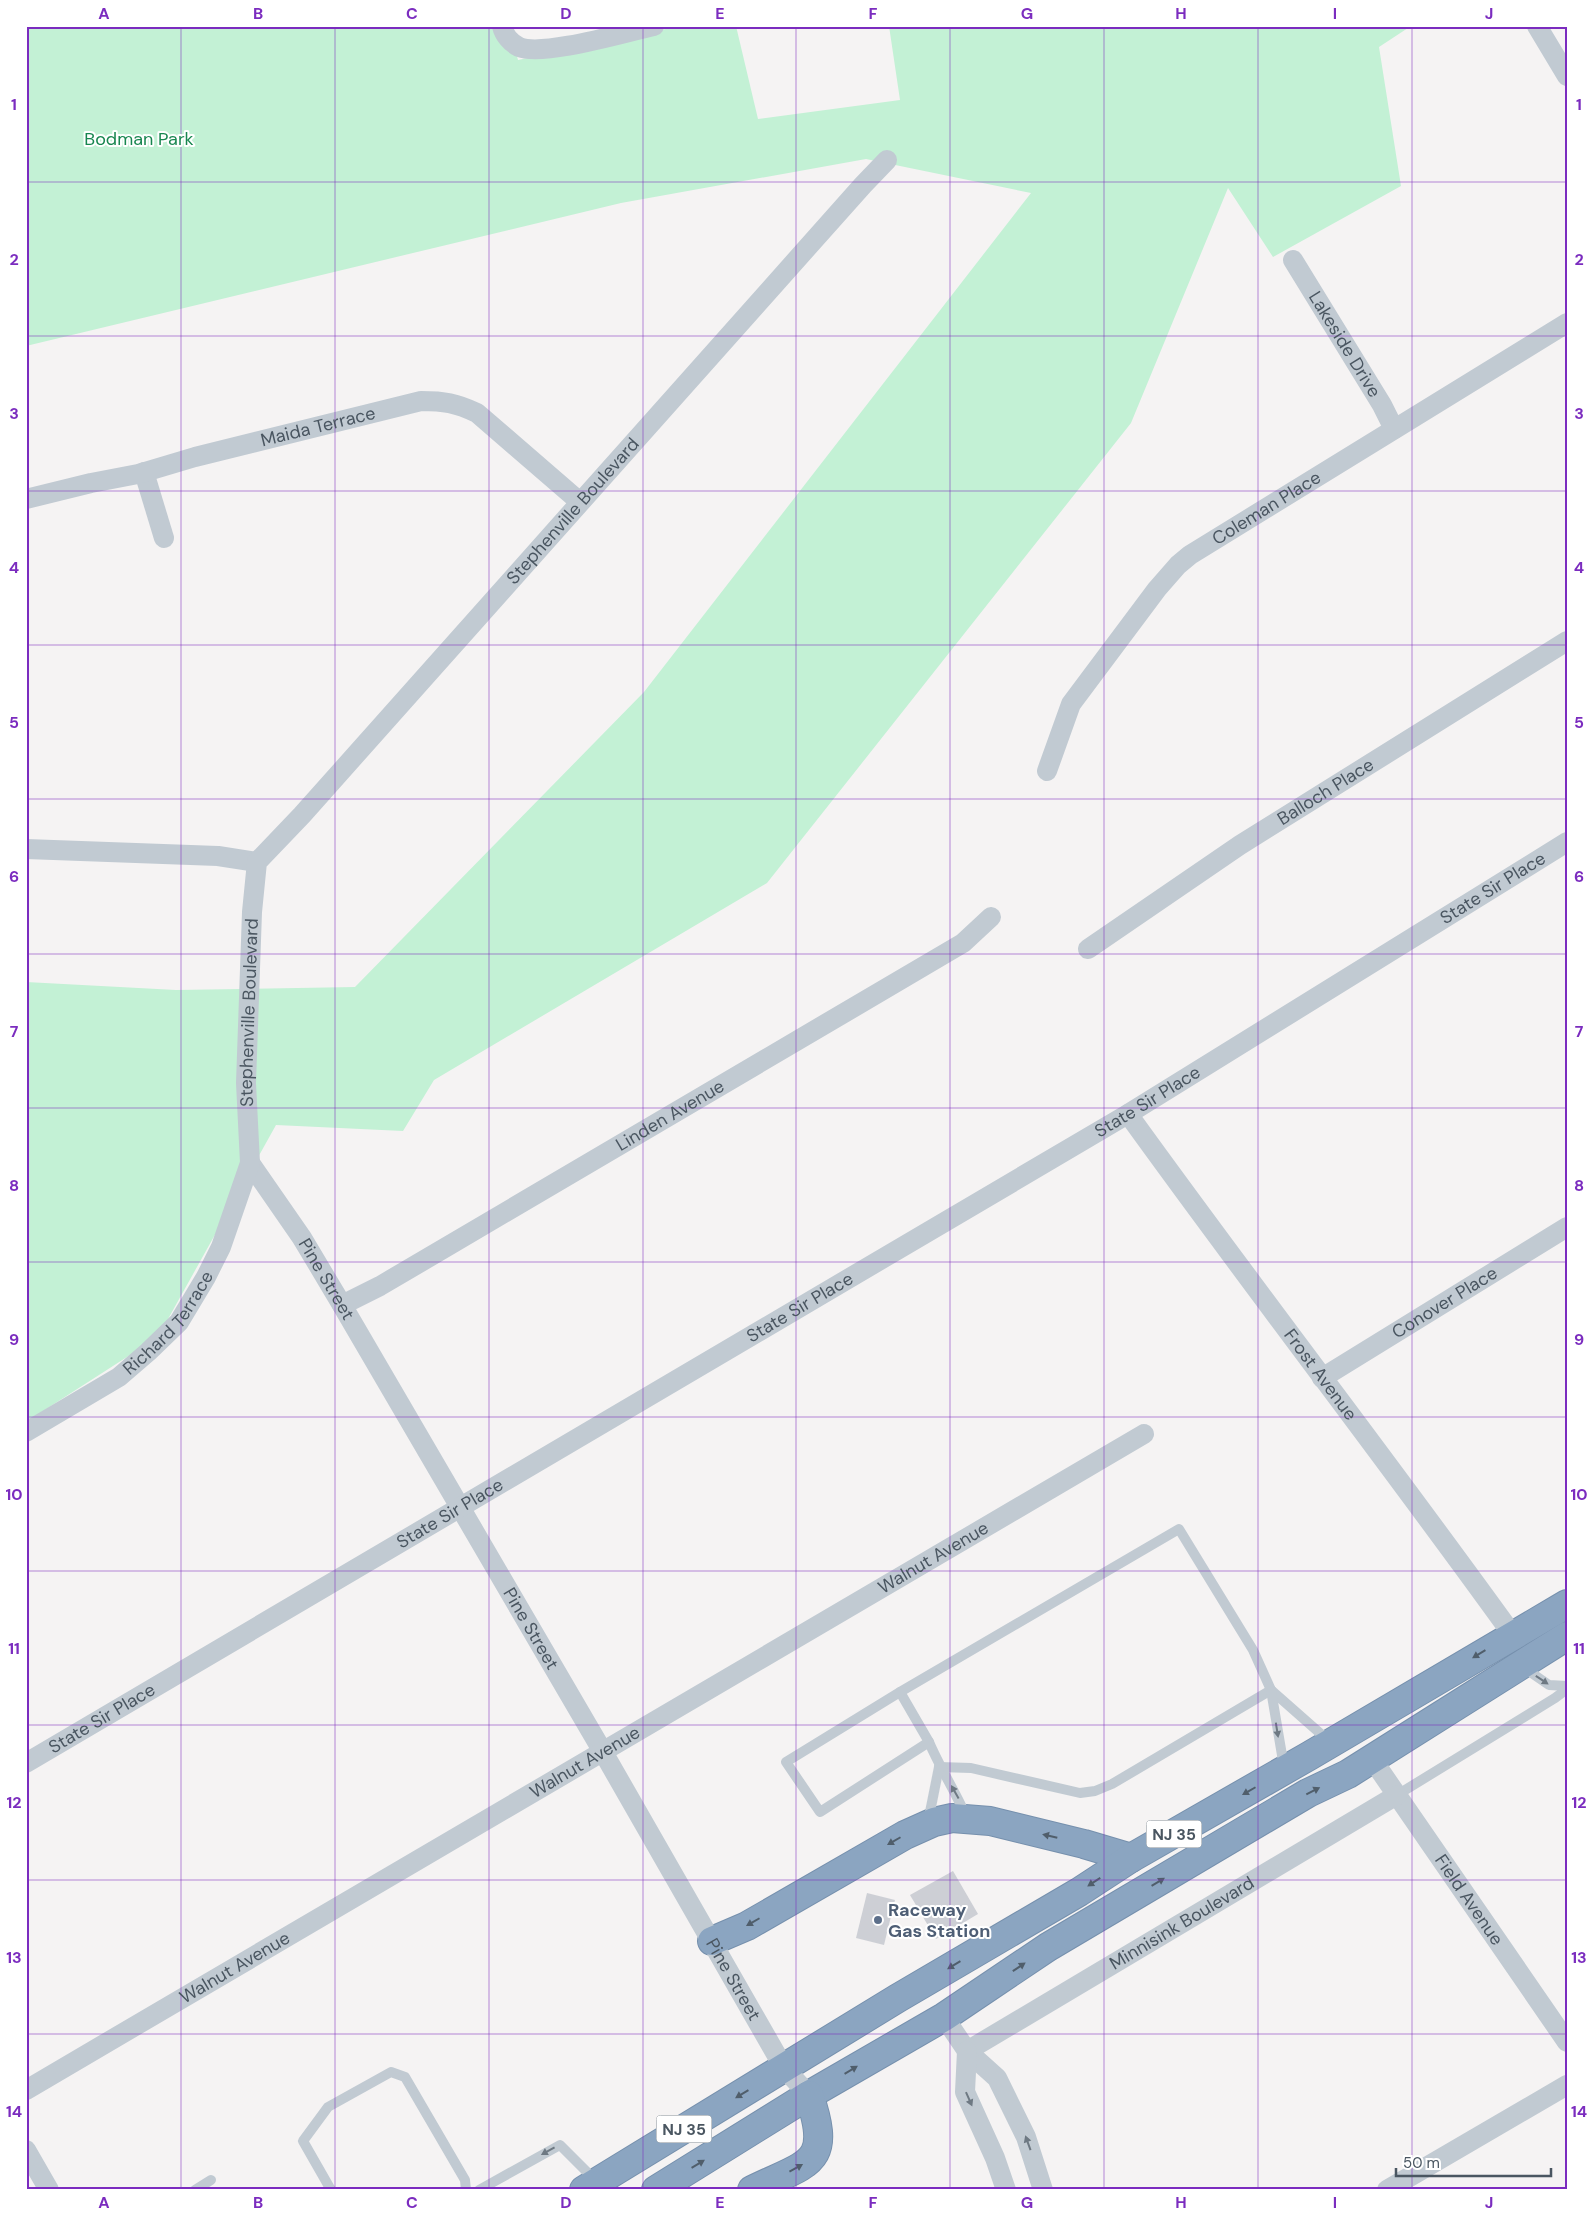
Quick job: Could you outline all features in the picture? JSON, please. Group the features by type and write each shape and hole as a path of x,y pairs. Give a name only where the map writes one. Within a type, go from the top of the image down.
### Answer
{"highway":[{"name":"NJ 35","path":"591,2186 1078,1892 1131,1858 1284,1771 1512,1634 1567,1604"},
{"name":"NJ 35","path":"656,2190 809,2094 944,2017 1048,1947 1308,1793 1348,1774 1567,1636"},
{"path":"712,1941 747,1926 904,1835 952,1818 990,1821 1084,1844 1131,1858"},
{"path":"752,2190 797,2168 812,2158 817,2152 819,2140 818,2122 809,2094"}],"street":[{"path":"503,28 515,44 532,50 563,46 654,26"},
{"path":"1537,26 1567,76"},
{"name":"Stephenville Boulevard","path":"250,1163 246,1083 252,912 257,862 302,815 862,184 888,160"},
{"name":"Lakeside Drive","path":"1293,260 1382,405 1394,429"},
{"name":"Coleman Place","path":"1047,771 1071,704 1178,565 1190,555 1567,323"},
{"name":"Maida Terrace","path":"26,499 144,472 195,457 421,401 459,404 477,413 580,502"},
{"path":"144,472 164,538"},
{"name":"Balloch Place","path":"1088,949 1240,845 1567,641"},
{"name":"State Sir Place","path":"26,1763 1128,1114 1567,842"},
{"path":"26,850 218,856 257,862"},
{"name":"Linden Avenue","path":"342,1305 380,1286 877,995 963,943 991,917"},
{"name":"Frost Avenue","path":"1128,1114 1322,1378 1428,1516 1512,1634"},
{"name":"Pine Street","path":"250,1163 302,1238 342,1305 603,1752 784,2068 809,2094"},
{"name":"Richard Terrace","path":"26,1432 119,1377 179,1322 206,1278 221,1247 250,1163"},
{"name":"Conover Place","path":"1322,1378 1567,1227"},
{"name":"Walnut Avenue","path":"26,2090 1144,1434"},
{"name":"Field Avenue","path":"1372,1759 1567,2042"},
{"name":"Minnisink Boulevard","path":"967,2051 1397,1795"},
{"path":"944,2017 967,2051 997,2078 1026,2137 1043,2190"},
{"path":"967,2051 965,2092 995,2158 1006,2190"},
{"path":"1388,2190 1567,2085"},
{"path":"26,2150 49,2190"}],"lane":[{"path":"929,1742 820,1812 786,1762 900,1692 1179,1529 1253,1650 1271,1690 1284,1771"},
{"path":"1520,1665 1549,1684 1567,1687"},
{"path":"1397,1795 1555,1698 1567,1687"},
{"path":"1271,1690 1331,1743"},
{"path":"939,1767 971,1768 1064,1791 1080,1793 1095,1791 1112,1784 1271,1690"},
{"path":"900,1692 929,1742 939,1767 956,1794 968,1820"},
{"path":"928,1825 939,1767"},
{"path":"331,2190 303,2141 328,2107 391,2072 405,2077 465,2180 466,2190"},
{"path":"479,2190 560,2145 591,2186"},
{"path":"195,2190 211,2180"}],"green space":[{"name":"Bodman Park","path":"26,26 509,26 518,60 680,26 736,26 758,119 900,100 889,26 1411,26 1379,47 1401,186 1273,257 1228,188 1131,423 767,883 434,1080 403,1131 276,1125 158,1337 26,1422 26,982 176,990 355,987 644,692 1031,193 866,159 621,203 26,346"}],"building":[{"path":"953,1871 978,1914 936,1939 910,1895"},
{"path":"867,1893 895,1900 884,1945 856,1938"}],"place":[{"name":"Raceway Gas Station","path":"878,1920"}]}
